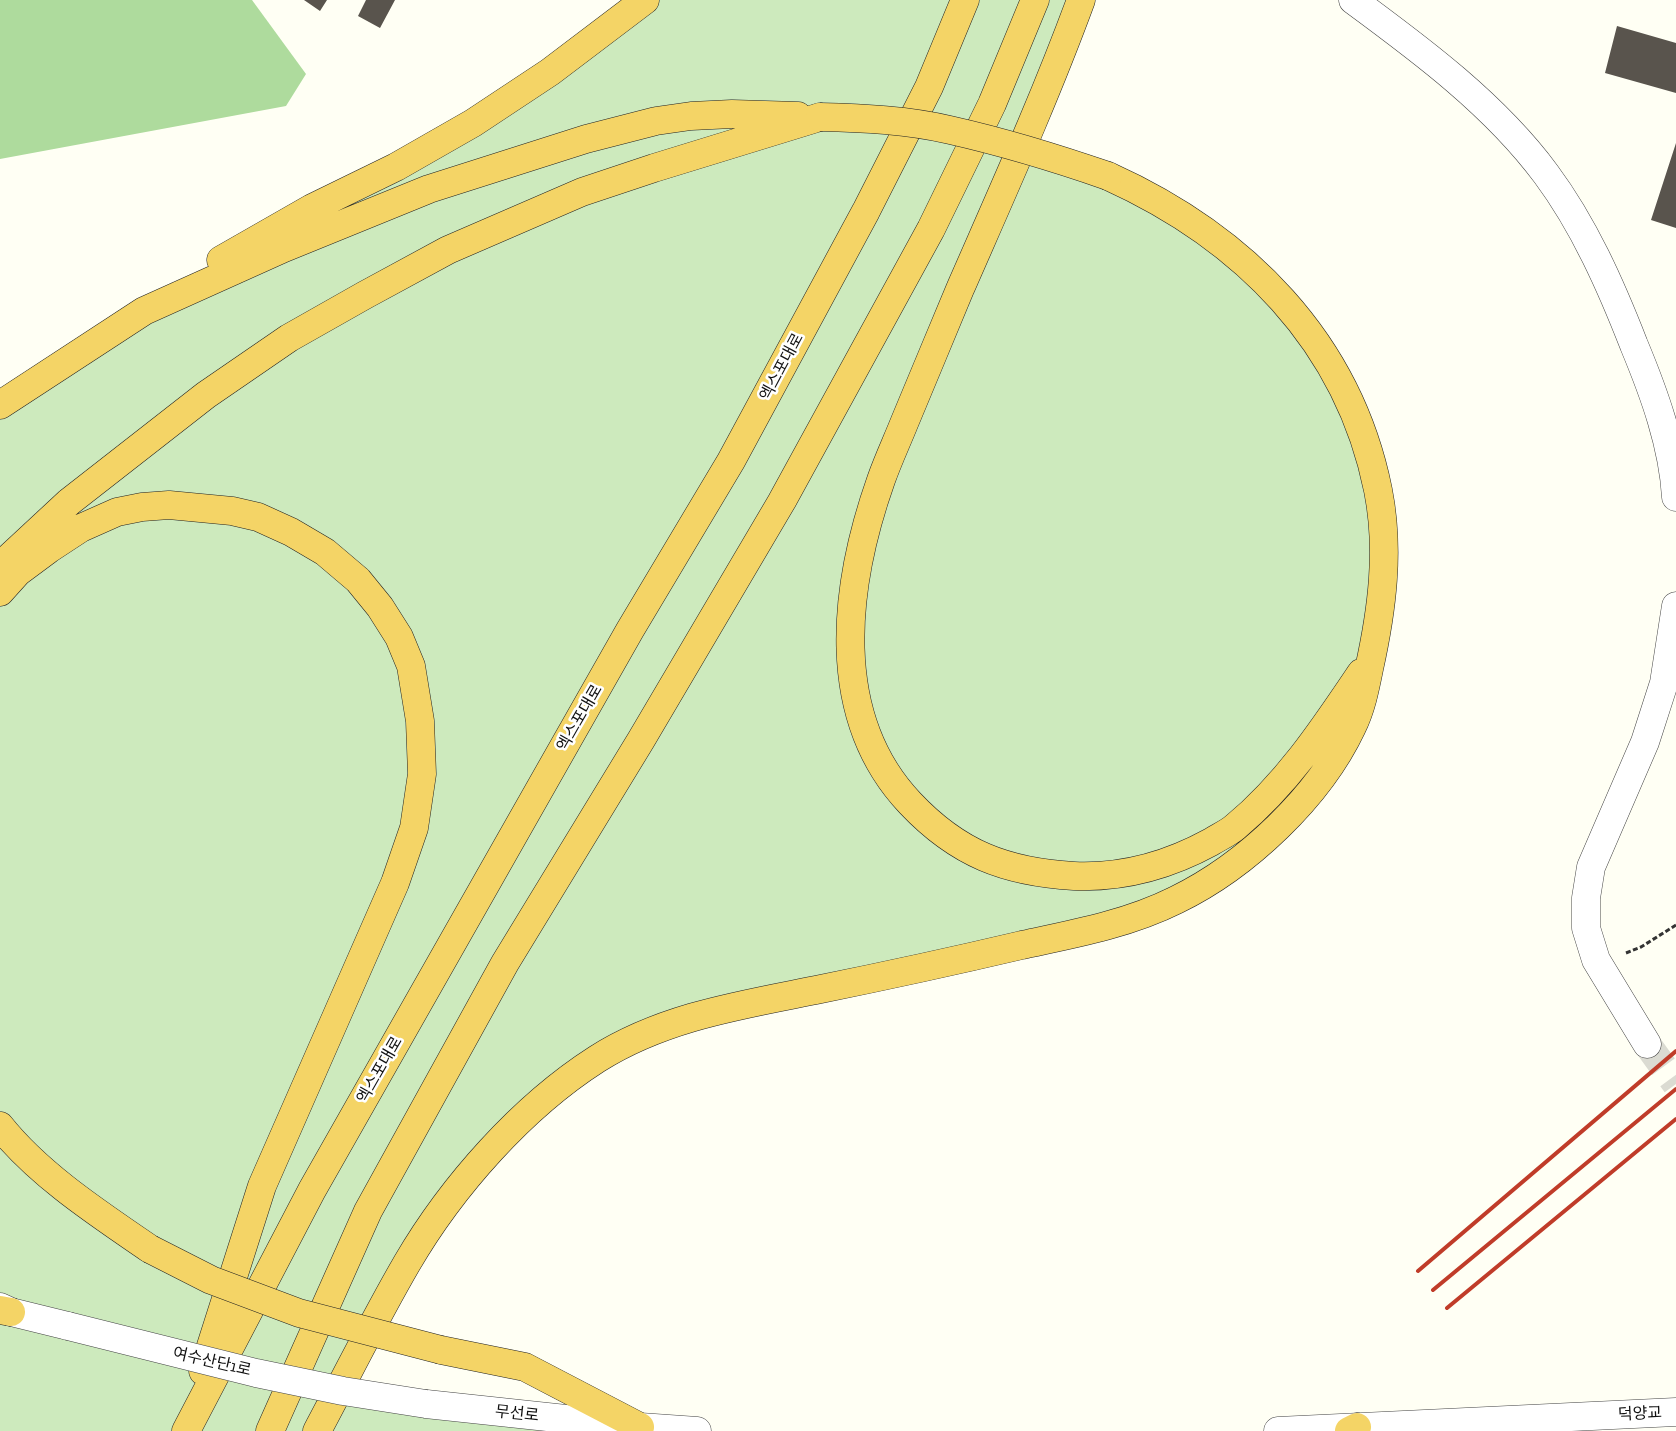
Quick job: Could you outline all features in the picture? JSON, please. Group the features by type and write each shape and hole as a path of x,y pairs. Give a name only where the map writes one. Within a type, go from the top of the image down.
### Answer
{"highway":[{"path":"0,405 213,265 312,208 396,167 472,123 550,72 645,0"},
{"name":"엑스포대로","path":"185,1431 312,1190 630,630 735,452 866,211 928,87 965,0"},
{"path":"270,1431 368,1211 505,963 641,740 791,484 931,229 992,104 1035,0"},
{"path":"1081,0 1060,56 880,482 860,554 852,598 850,628 854,688 858,711 869,741 880,764 897,790 920,814 947,836 977,854 1011,868 1044,874 1089,877 1136,871 1167,862 1200,848 1233,830 1300,761 1372,657"},
{"path":"144,311 284,248 429,189 586,138 656,121 691,116 732,114 871,119 948,129 1056,158 1108,176 1144,192 1180,213 1225,247 1267,283 1296,314 1318,343 1346,391 1363,434 1376,478 1384,517 1385,563 1372,657 1364,692 1352,728 1314,788 1289,817 1228,868 1199,888 1173,902 1118,922 904,973 744,1005 686,1019 660,1028 613,1050 573,1075 538,1103 499,1142 458,1190 431,1226 408,1262 317,1431"},
{"path":"0,566 69,502 206,395 289,338 365,295 448,250 582,192 820,117"},
{"path":"0,592 18,572 49,549 81,528 117,512 142,507 169,505 232,511 258,517 291,532 325,552 358,580 380,607 399,637 412,666 420,722 422,766 414,828 391,892 262,1186 185,1431"},
{"path":"0,1126 16,1146 84,1204 150,1249 211,1280 299,1313 441,1350 525,1367 640,1427"}],"street":[{"path":"1353,0 1448,73 1508,130 1545,173 1573,213 1617,301 1644,370 1667,440 1676,497"},
{"path":"1647,1044 1596,960 1586,928 1586,898 1591,867 1646,742 1664,683 1676,606"},
{"name":"여수산단1로","path":"4,1309 256,1373 343,1391 426,1404"},
{"name":"무선로","path":"426,1404 640,1427 697,1431"},
{"name":"덕양교","path":"1353,1429 1676,1412"},
{"path":"1278,1431 1353,1429"}],"path":[{"path":"1596,960 1618,956 1642,947 1676,925"}],"green space":[{"path":"0,0 252,0 306,74 286,106 0,159"},
{"path":"645,0 1081,0 1021,149 1108,176 1267,283 1363,434 1380,604 1314,788 1173,902 660,1028 494,1147 343,1391 646,1431 0,1431 0,405"}],"building":[{"path":"304,0 327,0 320,11"},
{"path":"366,0 395,0 380,28 358,16"},
{"path":"1617,26 1676,43 1676,93 1605,73"},
{"path":"1676,143 1676,228 1651,220"}],"tunnel":[{"path":"1647,1044 1676,1084"}],"railway":[{"path":"1418,1271 1676,1051"},
{"path":"1433,1290 1676,1089"},
{"path":"1447,1308 1676,1119"}]}
